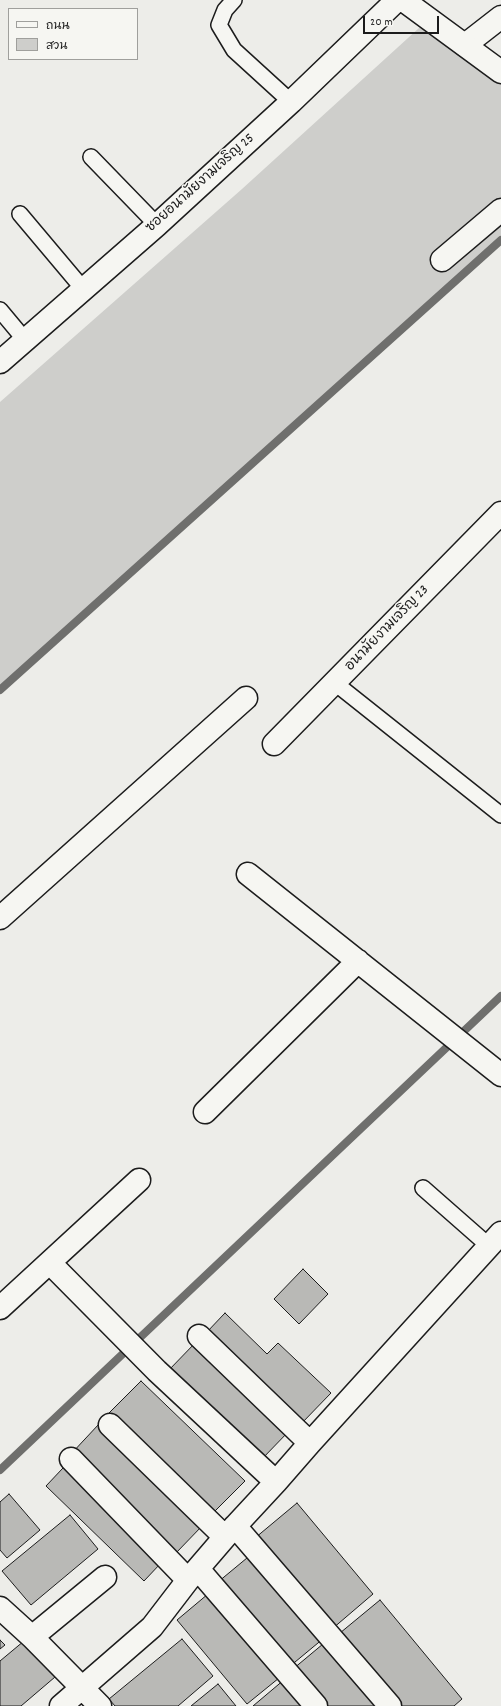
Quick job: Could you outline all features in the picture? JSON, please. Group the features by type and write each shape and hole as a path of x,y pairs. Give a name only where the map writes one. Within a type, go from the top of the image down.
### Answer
{"street":[{"name":"ซอยอนามัยงามเจริญ 25","path":"0,362 157,225 291,102 397,0"},
{"path":"403,0 501,72"},
{"path":"465,45 501,17"},
{"path":"442,260 501,210"},
{"name":"อนามัยงามเจริญ 23","path":"274,744 501,513"},
{"path":"0,918 246,698"},
{"path":"248,874 501,1074"},
{"path":"205,1112 358,961"},
{"path":"0,1308 139,1180"},
{"path":"61,1706 152,1626 230,1532 495,1239"},
{"path":"50,1262 158,1371 276,1482"},
{"path":"199,1336 310,1443"},
{"path":"110,1424 230,1532 390,1706"},
{"path":"71,1459 193,1575 316,1706"},
{"path":"32,1637 105,1577"},
{"path":"0,1608 32,1637 100,1706"}],"lane":[{"path":"234,0 225,10 219,25 234,50 291,102"},
{"path":"91,157 157,225"},
{"path":"20,214 84,290"},
{"path":"0,310 25,340"},
{"path":"335,683 501,815"},
{"path":"424,1188 495,1239"}],"green space":[{"path":"430,18 501,70 501,240 0,690 0,402 242,189"}],"building":[{"path":"303,1269 328,1294 299,1324 274,1299"},
{"path":"225,1313 267,1354 278,1343 331,1393 300,1425 206,1333"},
{"path":"198,1340 291,1429 260,1461 167,1372"},
{"path":"141,1381 245,1481 213,1513 109,1413"},
{"path":"99,1424 203,1525 175,1554 71,1454"},
{"path":"63,1468 161,1563 144,1581 46,1486"},
{"path":"9,1494 40,1530 7,1558 0,1550 0,1502"},
{"path":"297,1503 373,1594 332,1629 255,1538"},
{"path":"70,1515 98,1549 31,1605 2,1571"},
{"path":"253,1553 324,1638 289,1667 218,1582"},
{"path":"208,1594 279,1678 247,1704 177,1620"},
{"path":"380,1600 462,1699 454,1706 400,1706 340,1633"},
{"path":"182,1639 213,1676 178,1706 115,1706 109,1699"},
{"path":"329,1639 386,1706 323,1706 293,1669"},
{"path":"0,1640 5,1645 0,1649"},
{"path":"24,1641 55,1677 21,1706 0,1706 0,1661"},
{"path":"285,1679 308,1706 253,1706"},
{"path":"218,1684 236,1706 191,1706"}],"waterway":[{"path":"0,690 501,240"},
{"path":"0,1470 501,996"}]}
